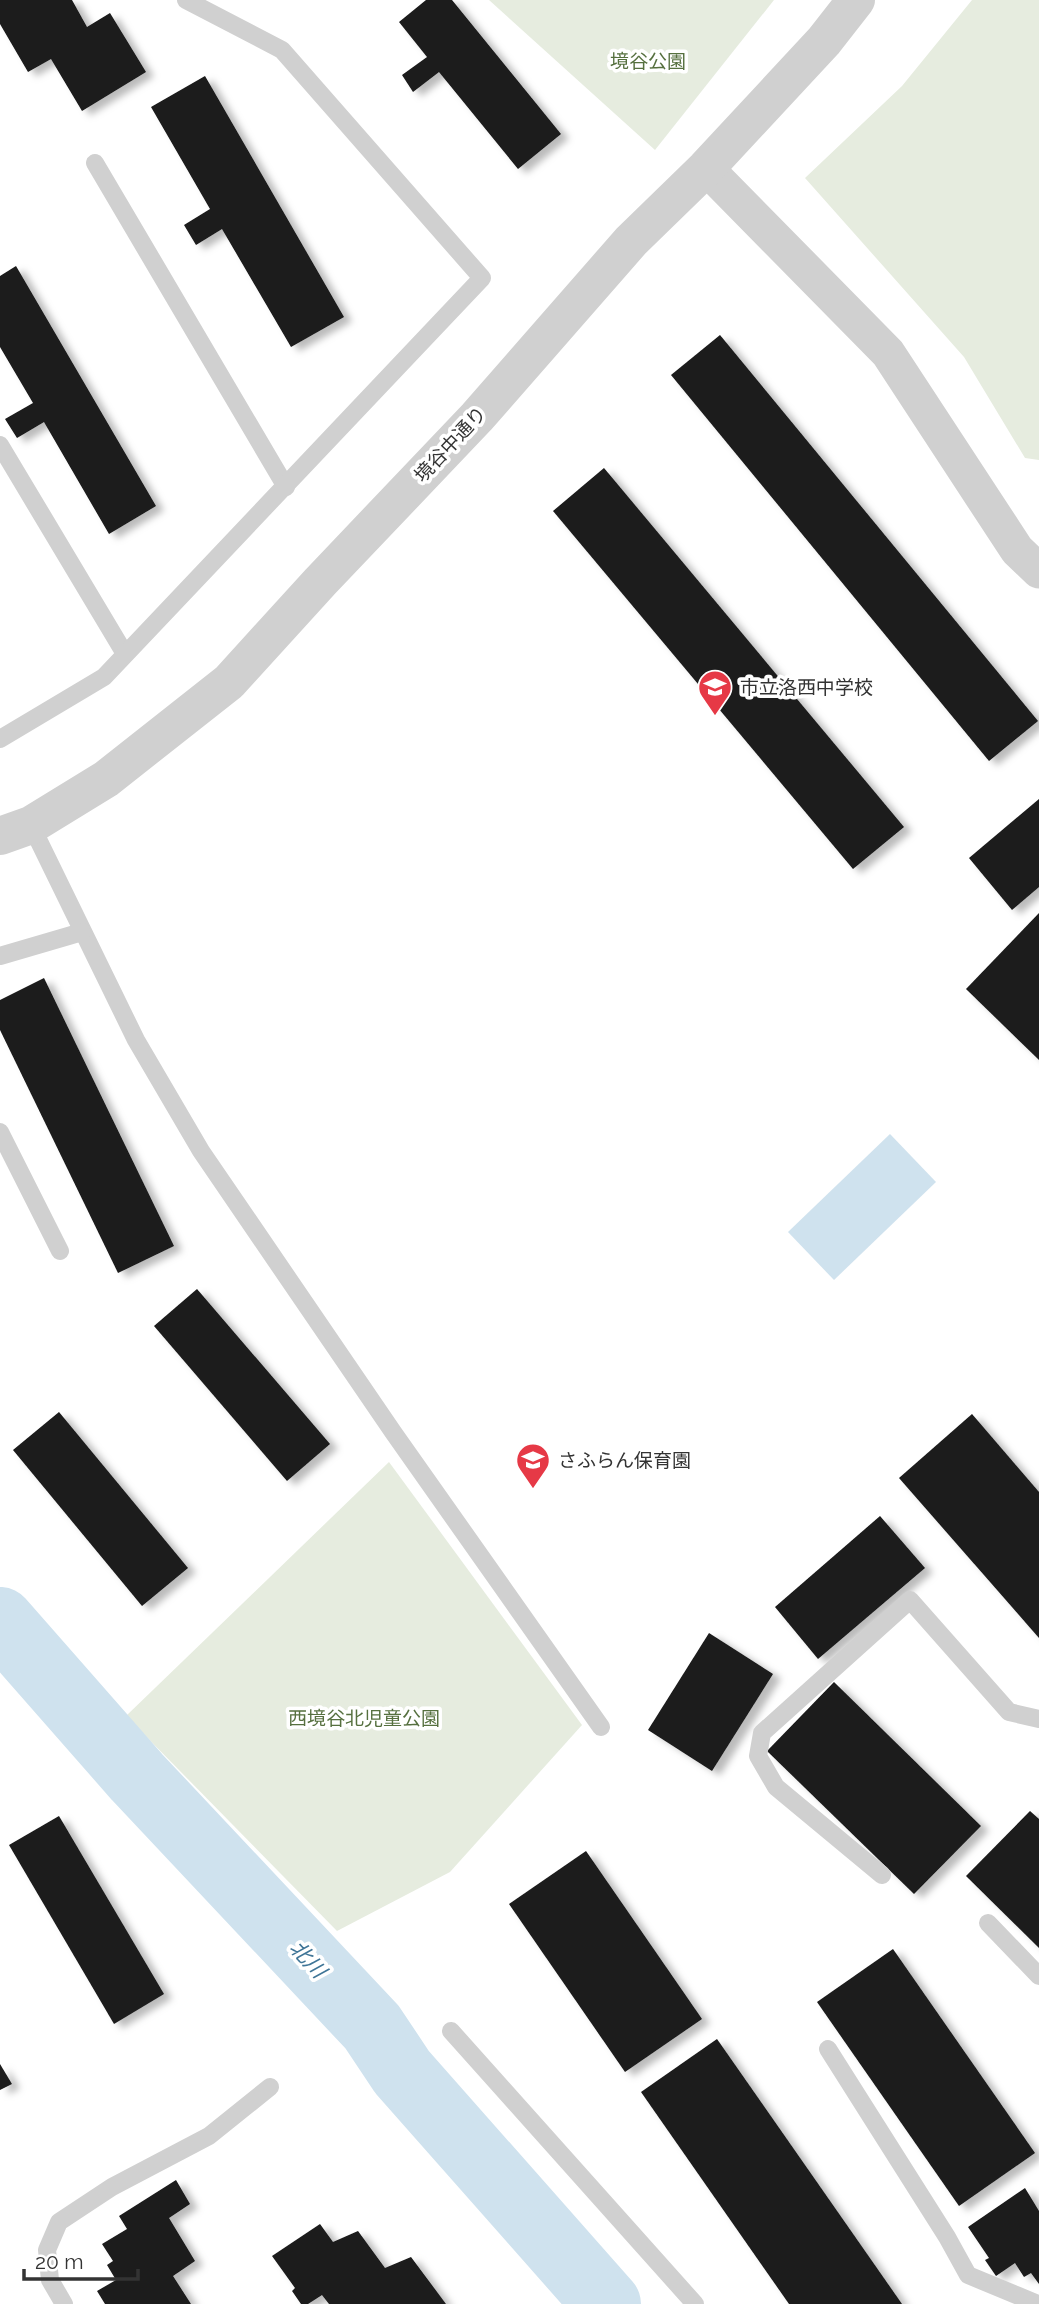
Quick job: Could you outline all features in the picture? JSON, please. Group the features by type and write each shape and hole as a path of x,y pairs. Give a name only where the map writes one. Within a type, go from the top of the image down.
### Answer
{"street":[{"name":"境谷中通り","path":"15,831 106,779 229,682 477,417 598,276 706,168 824,41 856,0"},
{"path":"706,168 888,353 1017,550 1039,571"}],"lane":[{"path":"0,739 104,677 482,278 282,50 186,0"},
{"path":"95,163 286,486"},
{"path":"0,445 125,654"},
{"path":"15,831 82,932 136,1040 201,1152 393,1432 601,1727"},
{"path":"0,956 82,932"},
{"path":"0,1132 60,1251"},
{"path":"882,1875 776,1787 758,1756 762,1733 910,1600 1009,1712 1039,1719"},
{"path":"988,1923 1039,1976"},
{"path":"452,2031 695,2304"},
{"path":"828,2049 947,2237 968,2275 1038,2304"},
{"path":"64,2304 50,2280 47,2250 59,2222 112,2187 209,2136 270,2087"}],"green space":[{"name":"境谷公園","path":"489,0 774,0 655,150"},
{"path":"972,0 1039,0 1039,460 1025,458 964,357 805,178 902,86"},
{"name":"西境谷北児童公園","path":"389,1462 582,1725 450,1872 337,1931 126,1716"}],"water":[{"path":"890,1134 936,1182 834,1280 788,1232"}],"building":[{"path":"0,0 72,0 87,27 110,13 146,72 82,111 51,59 28,72 0,24"},
{"path":"426,0 452,0 561,134 518,169 439,72 413,92 402,75 427,57 399,22"},
{"path":"205,76 344,317 291,347 222,229 196,245 184,225 210,209 151,107"},
{"path":"16,266 156,506 109,534 44,422 17,438 5,419 33,403 0,347 0,276"},
{"path":"720,335 1038,721 989,761 671,375"},
{"path":"604,468 904,827 853,869 553,511"},
{"path":"1039,799 1039,887 1012,910 969,858"},
{"path":"1039,913 1039,1060 966,989"},
{"path":"44,978 174,1246 118,1273 0,1030 0,1000"},
{"path":"197,1289 330,1444 287,1481 154,1326"},
{"path":"59,1412 188,1568 142,1606 13,1450"},
{"path":"972,1414 1039,1492 1039,1638 899,1478"},
{"path":"880,1516 925,1568 818,1659 775,1607"},
{"path":"709,1633 773,1674 712,1771 648,1730"},
{"path":"834,1682 981,1826 914,1894 767,1751"},
{"path":"1030,1811 1039,1819 1039,1948 966,1876"},
{"path":"59,1816 164,1994 114,2024 9,1845"},
{"path":"586,1851 702,2019 625,2072 509,1904"},
{"path":"893,1949 1035,2153 959,2206 817,2002"},
{"path":"717,2039 902,2304 789,2304 641,2092"},
{"path":"0,2064 12,2084 0,2090"},
{"path":"176,2180 190,2204 169,2218 195,2261 173,2276 191,2304 105,2304 97,2291 116,2280 107,2265 113,2261 102,2244 127,2229 119,2216"},
{"path":"1025,2188 1039,2211 1039,2284 1031,2273 1024,2277 1015,2263 996,2276 985,2260 989,2258 968,2227"},
{"path":"320,2224 333,2242 358,2231 385,2268 411,2257 446,2304 329,2304 322,2295 308,2304 301,2304 292,2291 295,2288 272,2256"}],"waterway":[{"name":"北川","path":"0,1621 137,1777 372,2027 402,2072 607,2304"}],"place":[{"name":"市立洛西中学校","path":"715,717"},
{"name":"さふらん保育園","path":"533,1490"}]}
